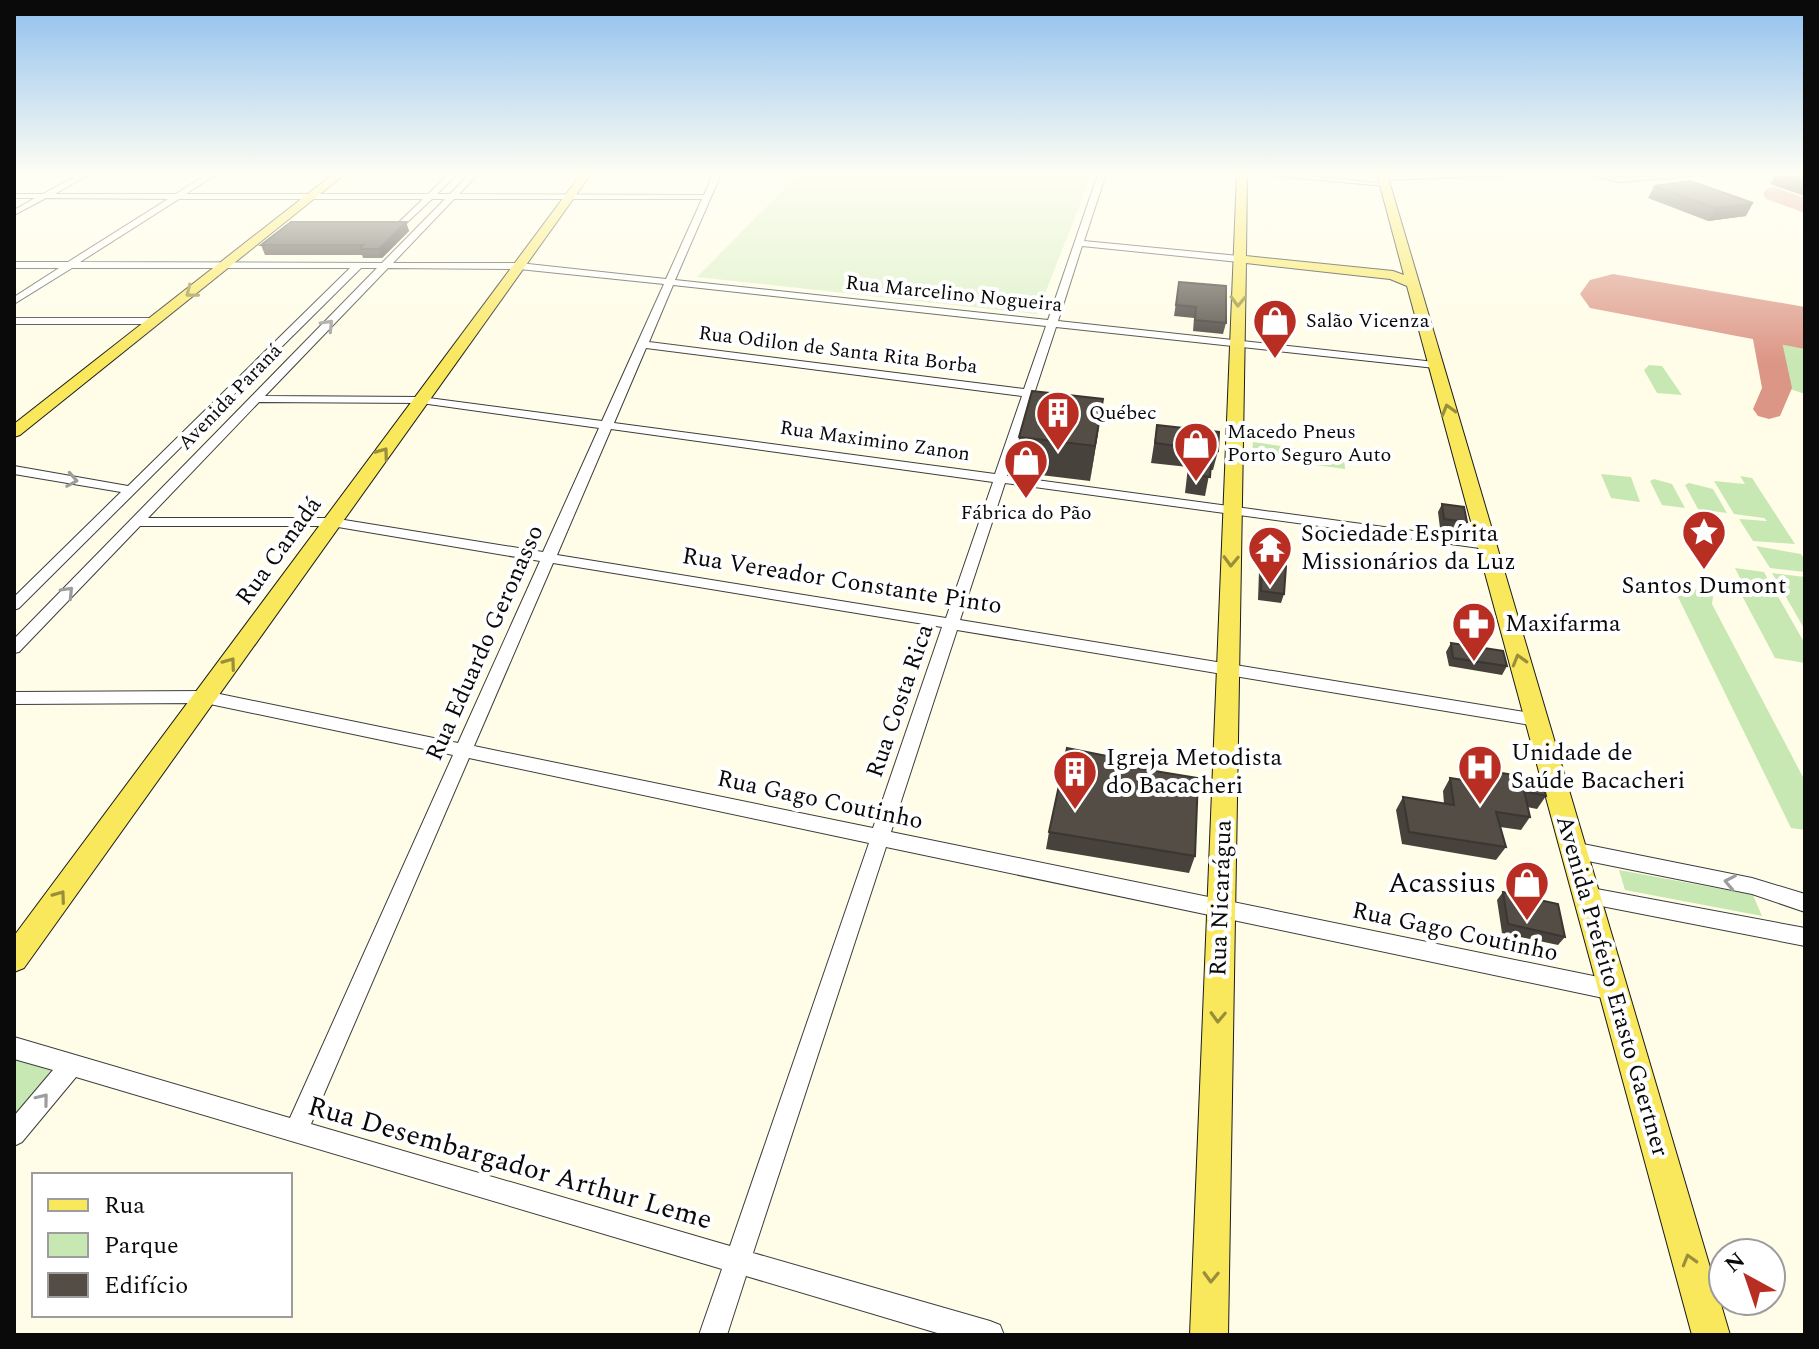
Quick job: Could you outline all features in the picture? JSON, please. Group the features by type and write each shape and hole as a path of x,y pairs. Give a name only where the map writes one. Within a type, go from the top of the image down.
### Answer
{"main road":[{"path":"14,432 260,237"},
{"name":"Rua Canadá","path":"14,959 540,237"},
{"name":"Rua Nicarágua","path":"1209,1335 1240,237"},
{"name":"Avenida Prefeito Erasto Gaertner","path":"1399,237 1711,1335"},
{"path":"1239,259 1393,275 1413,284"},
{"path":"1393,275 1408,269"}],"street":[{"path":"14,301 114,237"},
{"name":"Avenida Paraná","path":"14,648 410,237"},
{"name":"Rua Eduardo Geronasso","path":"296,1131 690,237"},
{"name":"Rua Costa Rica","path":"713,1335 1081,237"},
{"path":"1079,243 1239,259"},
{"name":"Rua Marcelino Nogueira","path":"14,265 519,266 1435,365"},
{"name":"Avenida Paraná","path":"14,605 358,266"},
{"path":"14,321 154,321"},
{"name":"Rua Odilon de Santa Rita Borba","path":"643,344 1029,393"},
{"name":"Rua Maximino Zanon","path":"256,399 421,400 1487,545"},
{"path":"14,470 131,490"},
{"name":"Rua Vereador Constante Pinto","path":"137,522 332,522 1536,720"},
{"name":"Rua Gago Coutinho","path":"14,698 205,697 1613,990"},
{"path":"1573,850 1752,886 1805,903"},
{"path":"1586,895 1805,937"},
{"name":"Rua Desembargador Arthur Leme","path":"14,1048 990,1335"},
{"path":"14,1134 72,1065"}],"green space":[{"path":"737,237 1067,237 1037,314 697,277"},
{"path":"1779,331 1805,336 1805,394 1790,389 1772,334"},
{"path":"1649,365 1662,366 1682,395 1657,393 1644,370"},
{"path":"1253,442 1344,455 1345,469 1252,456"},
{"path":"1601,474 1631,477 1640,502 1611,498"},
{"path":"1740,476 1752,478 1795,544 1753,541 1739,519 1767,521 1734,514 1714,481 1745,484"},
{"path":"1654,479 1672,484 1685,508 1662,505 1650,481"},
{"path":"1689,483 1713,489 1727,513 1698,509 1685,485"},
{"path":"1756,546 1801,554 1805,560 1805,572 1770,568"},
{"path":"1735,568 1764,572 1805,644 1805,663 1775,658 1739,590 1740,578"},
{"path":"1772,573 1805,577 1805,630"},
{"path":"1675,587 1705,591 1713,596 1712,604 1805,781 1805,830 1791,828 1679,599 1671,590"},
{"path":"1619,870 1753,895 1762,916 1625,890"},
{"path":"14,1058 52,1070 14,1120"}],"building":[{"path":"271,237 391,237 379,249 360,249 363,245 261,245"},
{"path":"1179,282 1226,286 1226,323 1195,320 1196,307 1176,305"},
{"path":"1032,391 1103,399 1095,446 1019,437"},
{"path":"1157,425 1219,432 1218,451 1212,450 1210,477 1189,474 1193,448 1155,443"},
{"path":"1442,504 1464,507 1467,522 1444,519"},
{"path":"1262,563 1286,566 1284,594 1261,591"},
{"path":"1451,643 1503,651 1507,666 1453,658"},
{"path":"1067,748 1107,756 1106,763 1198,778 1195,856 1049,832"},
{"path":"1474,768 1542,780 1546,796 1524,791 1530,817 1496,812 1506,847 1409,832 1403,797 1454,805 1450,778 1476,782"},
{"path":"1503,892 1558,904 1565,937 1508,924"}],"taxiway":[{"path":"1769,409 1777,388 1766,334 1779,327 1798,327"}],"runway":[{"path":"1613,294 1805,328"}],"place":[{"name":"Salão Vicenza","path":"1275,360"},
{"name":"Québec","path":"1058,452"},
{"name":"Macedo Pneus Porto Seguro Auto","path":"1196,483"},
{"name":"Fábrica do Pão","path":"1026,500"},
{"name":"Santos Dumont","path":"1704,571"},
{"name":"Sociedade Espírita Missionários da Luz","path":"1270,587"},
{"name":"Maxifarma","path":"1474,663"},
{"name":"Unidade de Saúde Bacacheri","path":"1480,806"},
{"name":"Igreja Metodista do Bacacheri","path":"1075,811"},
{"name":"Acassius","path":"1527,922"}]}
